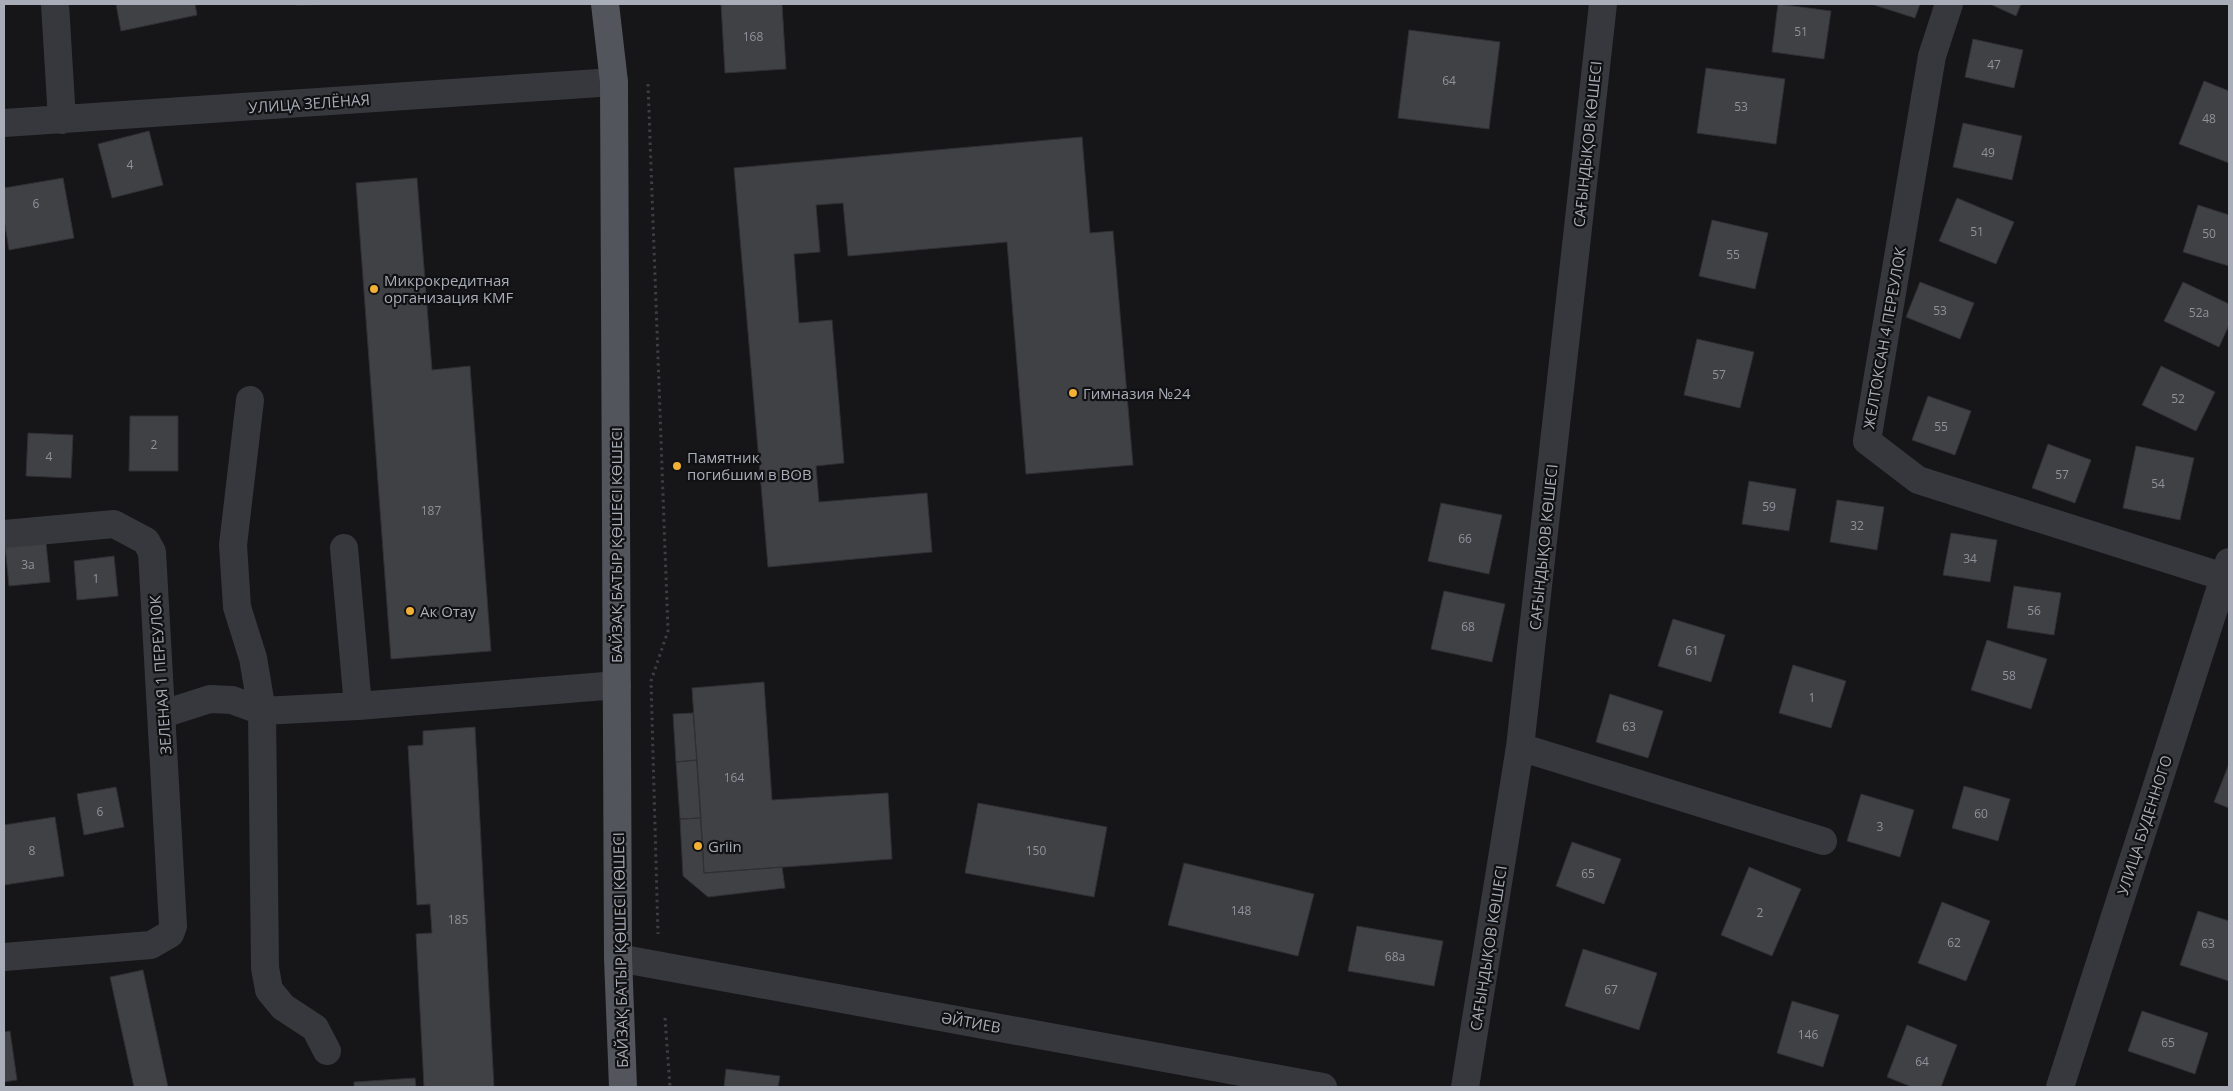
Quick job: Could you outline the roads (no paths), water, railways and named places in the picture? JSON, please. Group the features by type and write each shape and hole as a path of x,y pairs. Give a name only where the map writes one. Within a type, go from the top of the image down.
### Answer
{"main road":[{"name":"БАЙЗАҚ БАТЫР ҚӨШЕСІ КӨШЕСІ","path":"605,4 614,82 618,958 623,1087"}],"street":[{"path":"55,4 62,120"},
{"name":"САҒЫНДЫҚОВ КӨШЕСІ","path":"1465,1087 1520,747 1603,4"},
{"name":"ЖЕЛТОКСАН 4 ПЕРЕУЛОК","path":"1949,4 1932,56 1867,441 1918,480 2227,570"},
{"name":"УЛИЦА ЗЕЛЁНАЯ","path":"4,123 614,82"},
{"path":"250,400 233,546 237,607 253,658 262,711 265,968 269,990 283,1007 315,1028 327,1051"},
{"name":"ЗЕЛЕНАЯ 1 ПЕРЕУЛОК","path":"4,534 114,524 146,541 152,552 163,714 173,926 170,934 150,945 4,957"},
{"path":"344,548 358,706"},
{"name":"УЛИЦА БУДЕННОГО","path":"2060,1087 2227,570"},
{"path":"163,714 210,699 232,700 262,711 358,706 617,685"},
{"path":"1520,747 1823,841"},
{"name":"ӘЙТИЕВ","path":"618,958 1323,1087"}],"place":[{"name":"Микрокредитная организация KMF","path":"374,289"},
{"name":"Гимназия №24","path":"1073,393"},
{"name":"Памятник погибшим в ВОВ","path":"677,466"},
{"name":"Ак Отау","path":"410,611"},
{"name":"Griin","path":"698,846"}]}
